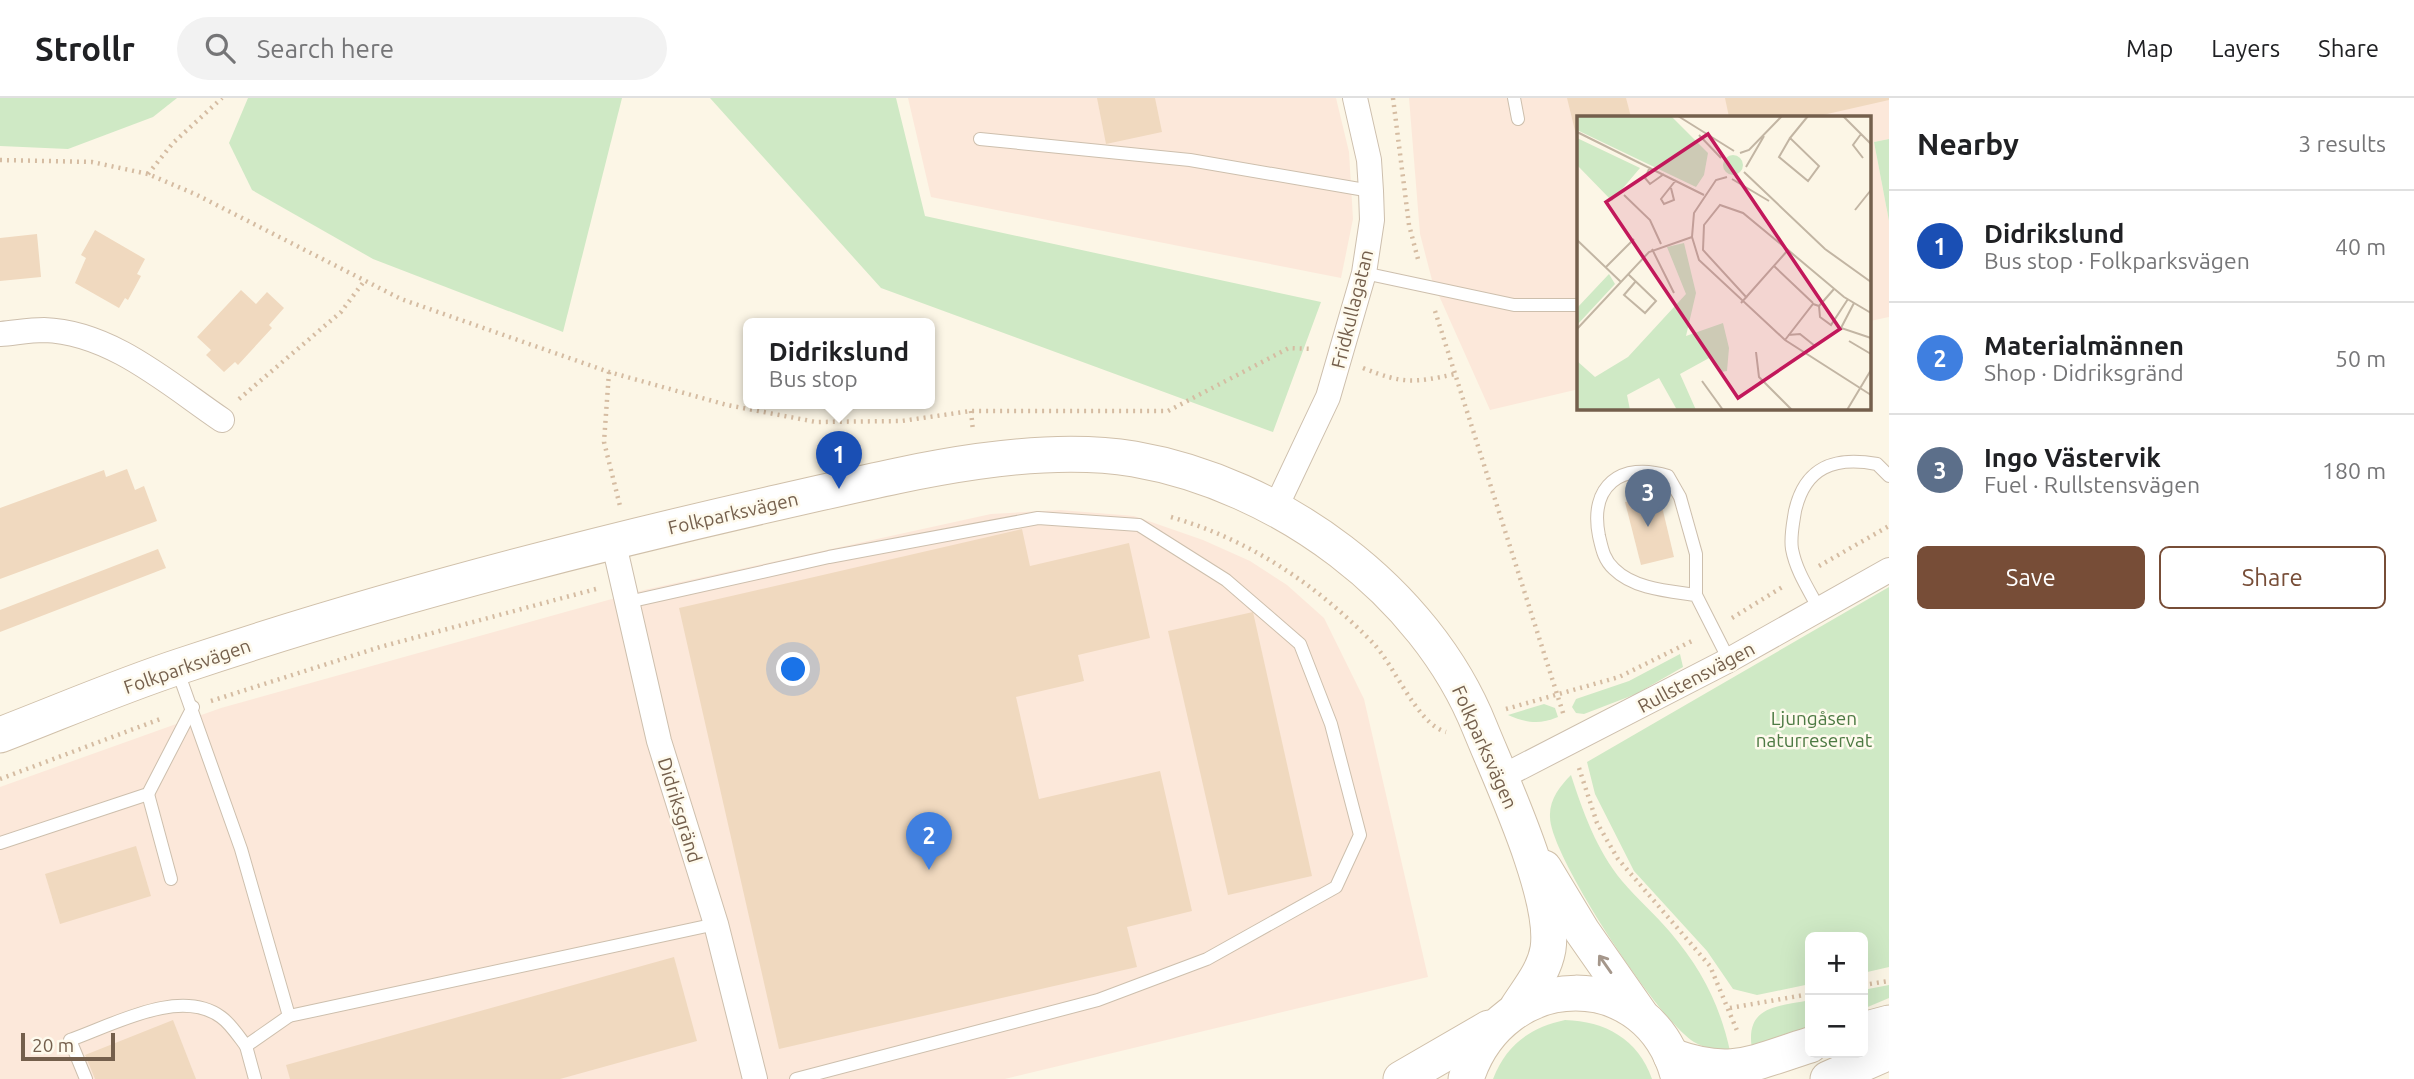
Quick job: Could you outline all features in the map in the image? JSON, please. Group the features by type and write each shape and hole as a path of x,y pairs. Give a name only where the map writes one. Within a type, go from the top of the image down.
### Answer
{"main road":[{"name":"Folkparksvägen","path":"0,735 177,667 344,614 613,540 839,489 1030,456 1090,454 1175,468 1222,484 1275,509 1334,546 1379,585 1425,634 1476,718 1523,833 1549,927 1542,970 1507,1016 1483,1040 1466,1079"},
{"name":"Folkparksvägen","path":"1523,833 1582,931 1675,1067"},
{"path":"1401,1079 1507,1016 1549,996 1582,993 1615,1003 1644,1020"},
{"path":"1868,1029 1889,1023"},
{"path":"1675,1067 1724,1069 1805,1047"},
{"path":"1828,1079 1889,1052"}],"street":[{"name":"Fridkullagatan","path":"1275,509 1328,397 1364,273 1372,220 1371,191 1369,160 1355,98"},
{"path":"0,334 44,330 76,335 103,345 133,360 222,420"},
{"name":"Didriksgränd","path":"613,540 659,741 716,924 755,1079"},
{"name":"Rullstensvägen","path":"1500,778 1729,660 1889,570"}],"lane":[{"path":"1514,98 1518,119"},
{"path":"980,139 1190,160 1371,191"},
{"path":"1364,273 1514,304 1577,305"},
{"path":"1819,609 1801,577 1792,549 1792,527 1800,491 1815,471 1839,463 1877,464 1889,476"},
{"path":"1696,595 1638,583 1615,571 1603,555 1597,525 1600,494 1618,475 1650,470 1668,476 1680,497 1696,554 1696,595 1729,660"},
{"path":"625,592 1038,518 1139,525 1226,580 1300,644 1331,724 1360,835 1336,887 1207,959 1098,999 796,1079"},
{"path":"177,667 241,849 289,1016"},
{"path":"170,879 148,794 192,706"},
{"path":"0,843 148,794"},
{"path":"246,1046 289,1016 716,924"},
{"path":"86,1079 70,1040 170,1004 196,1006 222,1017 246,1046 254,1079"}],"path":[{"path":"148,174 173,143 222,98"},
{"path":"1166,515 1213,529 1262,554 1303,581 1376,645 1428,722 1437,730 1447,732 1476,718 1558,693 1538,640 1504,519 1409,225 1393,98"},
{"path":"0,160 92,162 148,174 401,299 609,372 743,408"},
{"path":"222,420 236,401 341,312 365,281"},
{"path":"748,409 816,422 864,424 971,411 1168,411 1289,348 1312,348 1394,380 1420,381 1455,374"},
{"path":"609,372 604,442 621,500 613,540"},
{"path":"0,779 192,706 380,647 625,592"},
{"path":"1572,743 1597,823 1618,859 1639,888 1710,966 1730,1008 1740,1037 1745,1065"},
{"path":"1868,984 1889,981"},
{"path":"1730,1008 1805,995"}],"shaded area":[{"path":"908,98 1336,98 1349,152 1353,219 1341,278 931,197"},
{"path":"1409,98 1889,98 1889,139 1874,142 1889,221 1889,317 1871,321 1871,116 1577,116 1577,389 1490,410 1432,280 1420,234"},
{"path":"1060,510 1134,516 1203,540 1250,561 1287,585 1324,618 1364,699 1428,977 1005,1079 0,1079 0,787 221,708 644,590 991,514"}],"green space":[{"path":"0,98 177,98 153,117 68,149 0,146"},
{"path":"248,98 622,98 563,332 373,259 252,190 229,143"},
{"path":"710,98 896,98 925,216 1321,302 1273,432 881,288"},
{"path":"1889,139 1889,221 1874,142"},
{"name":"Ljungåsen naturreservat","path":"1889,587 1889,967 1868,972 1868,932 1805,932 1805,985 1757,995 1733,989 1707,951 1634,871 1595,794 1587,762"},
{"path":"1680,654 1683,667 1636,694 1584,714 1576,713 1572,707 1576,699 1629,681"},
{"path":"1544,704 1555,708 1558,717 1533,722 1508,715"},
{"path":"1571,775 1605,857 1628,888 1670,932 1700,973 1721,1018 1730,1051 1698,1044 1678,1028 1633,972 1586,900 1555,837 1550,817 1556,794"},
{"path":"1889,985 1889,998 1868,1007 1868,989"},
{"path":"1805,1001 1805,1030 1752,1049 1753,1024 1758,1016 1775,1007"},
{"path":"1565,1020 1594,1024 1618,1035 1638,1053 1652,1079 1493,1079 1498,1067 1520,1040 1540,1028"}],"building":[{"path":"1097,98 1155,98 1162,132 1106,144"},
{"path":"1567,98 1626,98 1631,116 1577,116 1577,139"},
{"path":"1725,98 1889,98 1818,116 1729,116"},
{"path":"95,230 145,259 137,274 141,276 128,300 125,298 119,308 75,283 86,258 81,255"},
{"path":"37,234 41,277 0,281 0,238"},
{"path":"241,290 256,304 267,292 284,308 269,325 272,328 238,365 235,362 224,372 206,355 211,350 197,337"},
{"path":"127,469 135,490 144,486 157,521 0,579 0,508 104,470 106,477"},
{"path":"1659,494 1674,557 1641,565 1625,502"},
{"path":"1022,529 1030,566 1129,543 1150,638 1078,655 1084,681 1016,697 1039,799 1160,771 1192,911 1127,927 1137,967 779,1049 679,608"},
{"path":"158,549 166,568 0,632 0,610"},
{"path":"1253,612 1312,876 1228,895 1168,631"},
{"path":"136,846 151,896 60,924 45,874"},
{"path":"674,957 697,1041 560,1079 290,1079 286,1065"},
{"path":"173,1020 196,1079 95,1079 85,1055"}],"place":[{"name":"Didrikslund","path":"839,489"},
{"name":"Ingo Västervik","path":"1648,527"},
{"name":"Materialmännen","path":"929,870"}]}
